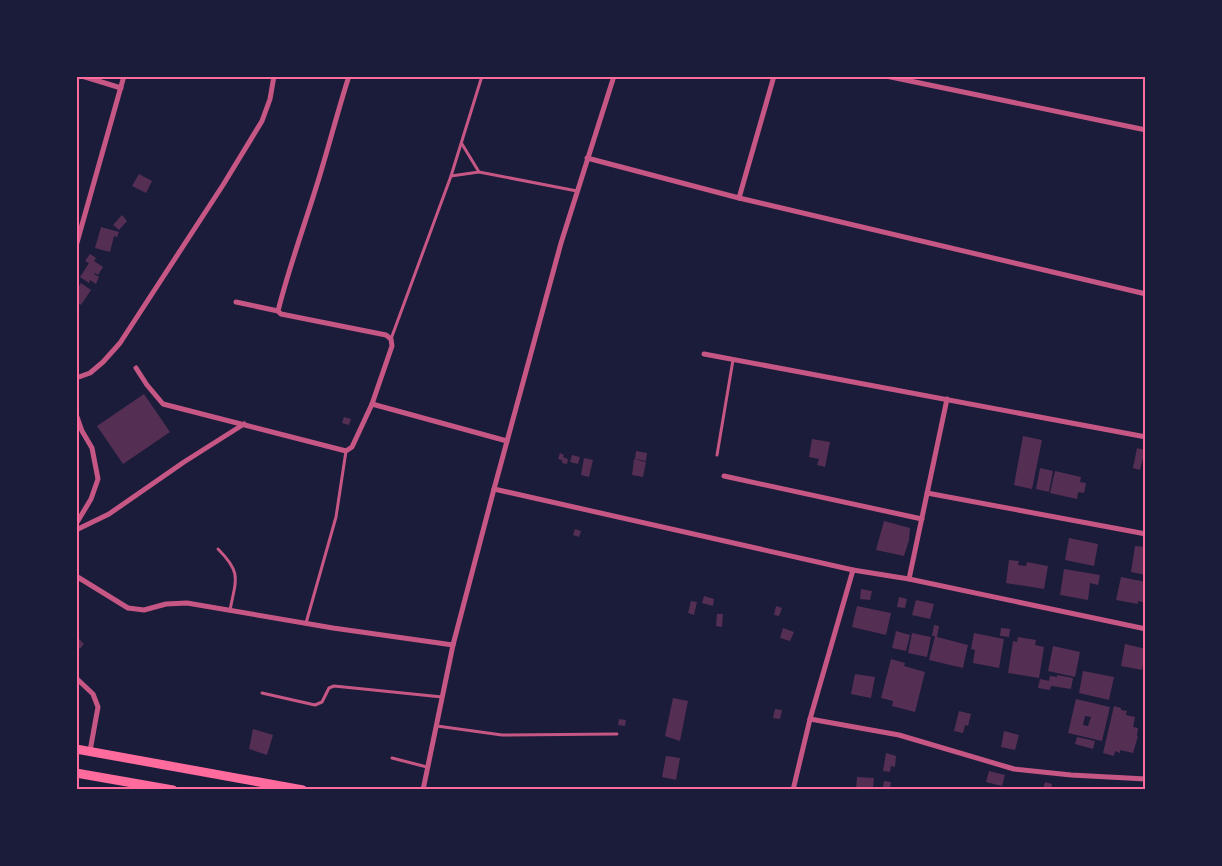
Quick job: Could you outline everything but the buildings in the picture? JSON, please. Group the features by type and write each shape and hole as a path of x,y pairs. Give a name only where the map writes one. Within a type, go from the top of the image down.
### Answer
{"main road":[{"path":"76,749 303,790"},
{"path":"76,773 173,790"}],"street":[{"path":"82,76 121,88"},
{"path":"76,246 124,76"},
{"path":"76,378 90,372 103,362 126,335 223,186 262,121 270,99 274,76"},
{"path":"278,311 284,285 322,168 349,76"},
{"path":"423,790 453,645 507,440 561,242 614,76"},
{"path":"739,198 774,76"},
{"path":"886,76 1146,130"},
{"path":"918,83 920,76"},
{"path":"588,158 739,198 1146,294"},
{"path":"136,368 163,404 346,451 352,447 372,404 392,346 391,339 386,335 281,314 278,311 236,302"},
{"path":"704,354 1146,437"},
{"path":"909,580 947,399"},
{"path":"372,404 507,440"},
{"path":"76,414 82,431 92,448 98,479 91,498 76,524"},
{"path":"76,530 109,514 184,462 244,424"},
{"path":"724,476 922,519"},
{"path":"494,490 853,570 1146,629"},
{"path":"927,493 1146,534"},
{"path":"793,790 810,719 853,570"},
{"path":"76,576 128,608 144,610 166,604 187,603 306,624 453,645"},
{"path":"76,678 93,694 98,707 90,751"},
{"path":"810,719 899,735 1014,768 1071,775 1146,779"}],"lane":[{"path":"391,339 452,176 482,76"},
{"path":"462,144 479,172"},
{"path":"452,176 479,172 577,191"},
{"path":"717,454 733,359"},
{"path":"76,429 82,431"},
{"path":"306,624 336,517 346,451"},
{"path":"218,549 231,562 236,578 230,610"},
{"path":"262,693 315,705 322,702 329,688 334,686 442,697"},
{"path":"436,726 502,735 617,734"},
{"path":"392,758 427,766"}]}
